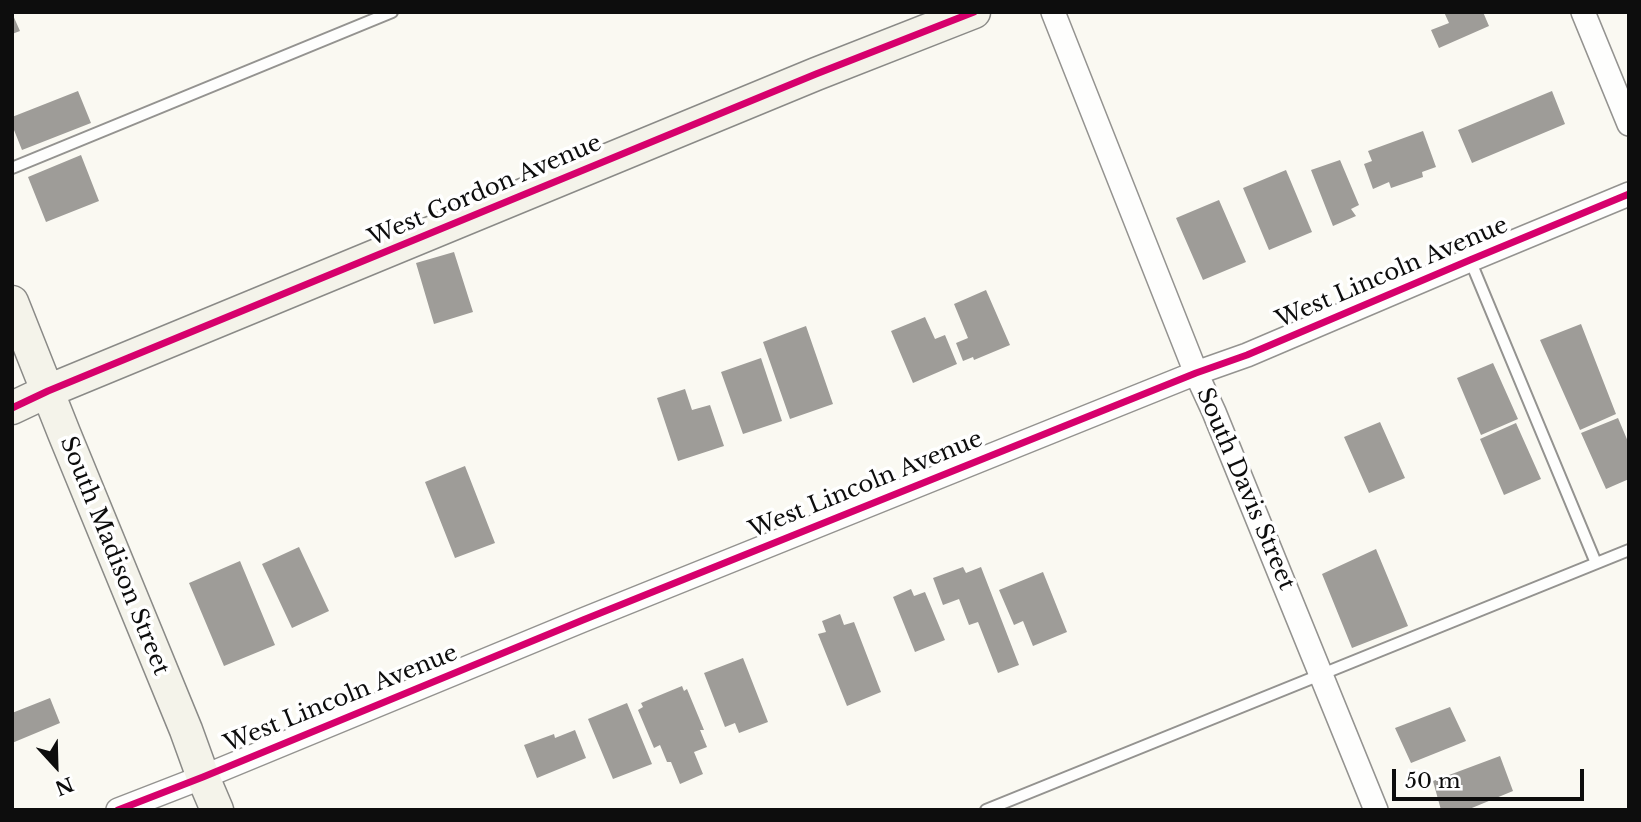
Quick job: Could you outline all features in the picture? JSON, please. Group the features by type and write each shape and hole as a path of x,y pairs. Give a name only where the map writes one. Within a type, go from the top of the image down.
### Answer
{"street":[{"name":"West Gordon Avenue","path":"12,408 804,79 974,12"},
{"name":"South Davis Street","path":"1053,12 1196,373 1376,810"},
{"path":"1583,12 1629,124"},
{"name":"West Lincoln Avenue","path":"118,810 583,620 1196,373 1247,355 1629,194"},
{"name":"South Madison Street","path":"12,302 217,810"}],"lane":[{"path":"12,168 392,12"},
{"path":"1471,260 1596,563"},
{"path":"986,810 1629,550"}],"building":[{"path":"1444,12 1483,12 1489,26 1439,48 1431,30 1449,23"},
{"path":"12,13 20,31 12,34"},
{"path":"78,91 91,123 22,150 12,125 12,117"},
{"path":"1552,91 1565,124 1472,163 1458,130"},
{"path":"1423,131 1436,167 1422,172 1423,177 1391,188 1389,182 1373,189 1364,164 1372,161 1368,151"},
{"path":"81,155 99,201 46,222 28,177"},
{"path":"1340,160 1359,205 1351,209 1356,216 1333,226 1311,170"},
{"path":"1286,170 1312,232 1269,250 1243,188"},
{"path":"1219,200 1246,262 1203,280 1176,218"},
{"path":"454,252 473,312 434,324 416,263"},
{"path":"986,290 1010,345 974,360 973,357 963,361 956,343 968,338 954,304"},
{"path":"925,317 935,339 945,335 957,364 913,383 891,331"},
{"path":"1581,324 1616,414 1580,430 1540,340"},
{"path":"806,326 833,404 790,419 763,342"},
{"path":"761,358 782,421 743,434 721,372"},
{"path":"1493,363 1518,419 1481,435 1457,378"},
{"path":"685,389 692,410 710,405 724,446 678,461 657,398"},
{"path":"1618,418 1629,444 1629,479 1606,489 1581,433"},
{"path":"1380,422 1405,478 1369,493 1344,437"},
{"path":"1516,423 1541,479 1504,495 1480,439"},
{"path":"465,466 495,543 455,558 425,482"},
{"path":"299,547 329,611 292,628 262,564"},
{"path":"1376,549 1408,626 1352,648 1322,574"},
{"path":"240,561 275,645 224,666 189,583"},
{"path":"963,567 966,573 981,567 1019,665 998,673 978,622 969,625 959,599 943,605 933,578"},
{"path":"1043,572 1067,632 1033,646 1023,621 1014,625 999,590"},
{"path":"911,589 914,596 925,592 945,640 915,652 893,597"},
{"path":"840,614 844,625 854,622 881,692 847,706 818,634 826,632 822,621"},
{"path":"743,658 768,722 739,733 735,723 725,727 704,673"},
{"path":"682,686 684,691 687,689 704,730 700,730 707,747 694,752 703,774 680,784 660,745 654,748 638,710 643,707 641,703"},
{"path":"50,698 60,723 12,743 12,713"},
{"path":"627,703 652,764 613,779 588,719"},
{"path":"1450,707 1466,741 1411,763 1395,728"},
{"path":"575,730 586,758 537,778 524,745"},
{"path":"1500,756 1513,791 1467,810 1441,810 1433,781"}],"cycle path":[{"path":"12,408 816,74 974,12"},
{"path":"118,810 583,620 1196,373 1247,355 1629,194"}]}
